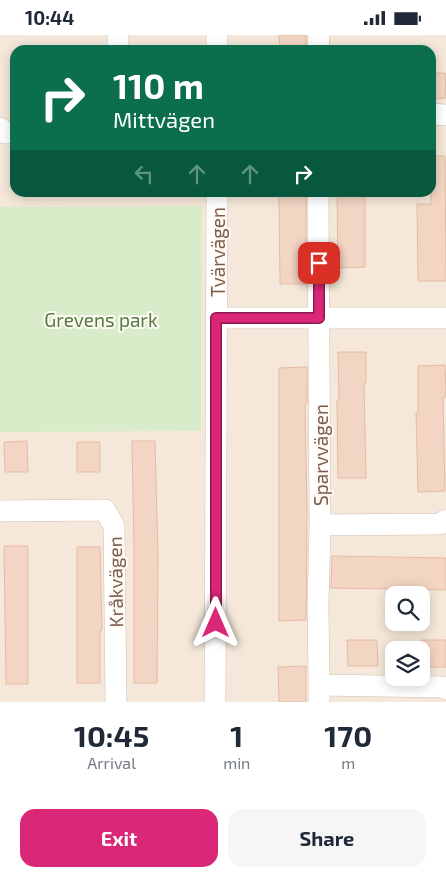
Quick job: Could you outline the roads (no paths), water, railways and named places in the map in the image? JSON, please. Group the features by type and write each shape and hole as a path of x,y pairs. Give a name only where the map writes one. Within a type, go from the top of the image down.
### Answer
{"street":[{"name":"Tvärvägen","path":"215,702 217,197"},
{"name":"Sparvvägen","path":"318,197 320,525 440,524 446,520"},
{"path":"216,318 446,318"},
{"name":"Kråkvägen","path":"0,511 105,510 114,526 116,702"},
{"path":"320,525 318,605 319,693 442,687 446,689"}],"park label":[{"name":"Grevens park","path":"101,319"}]}
